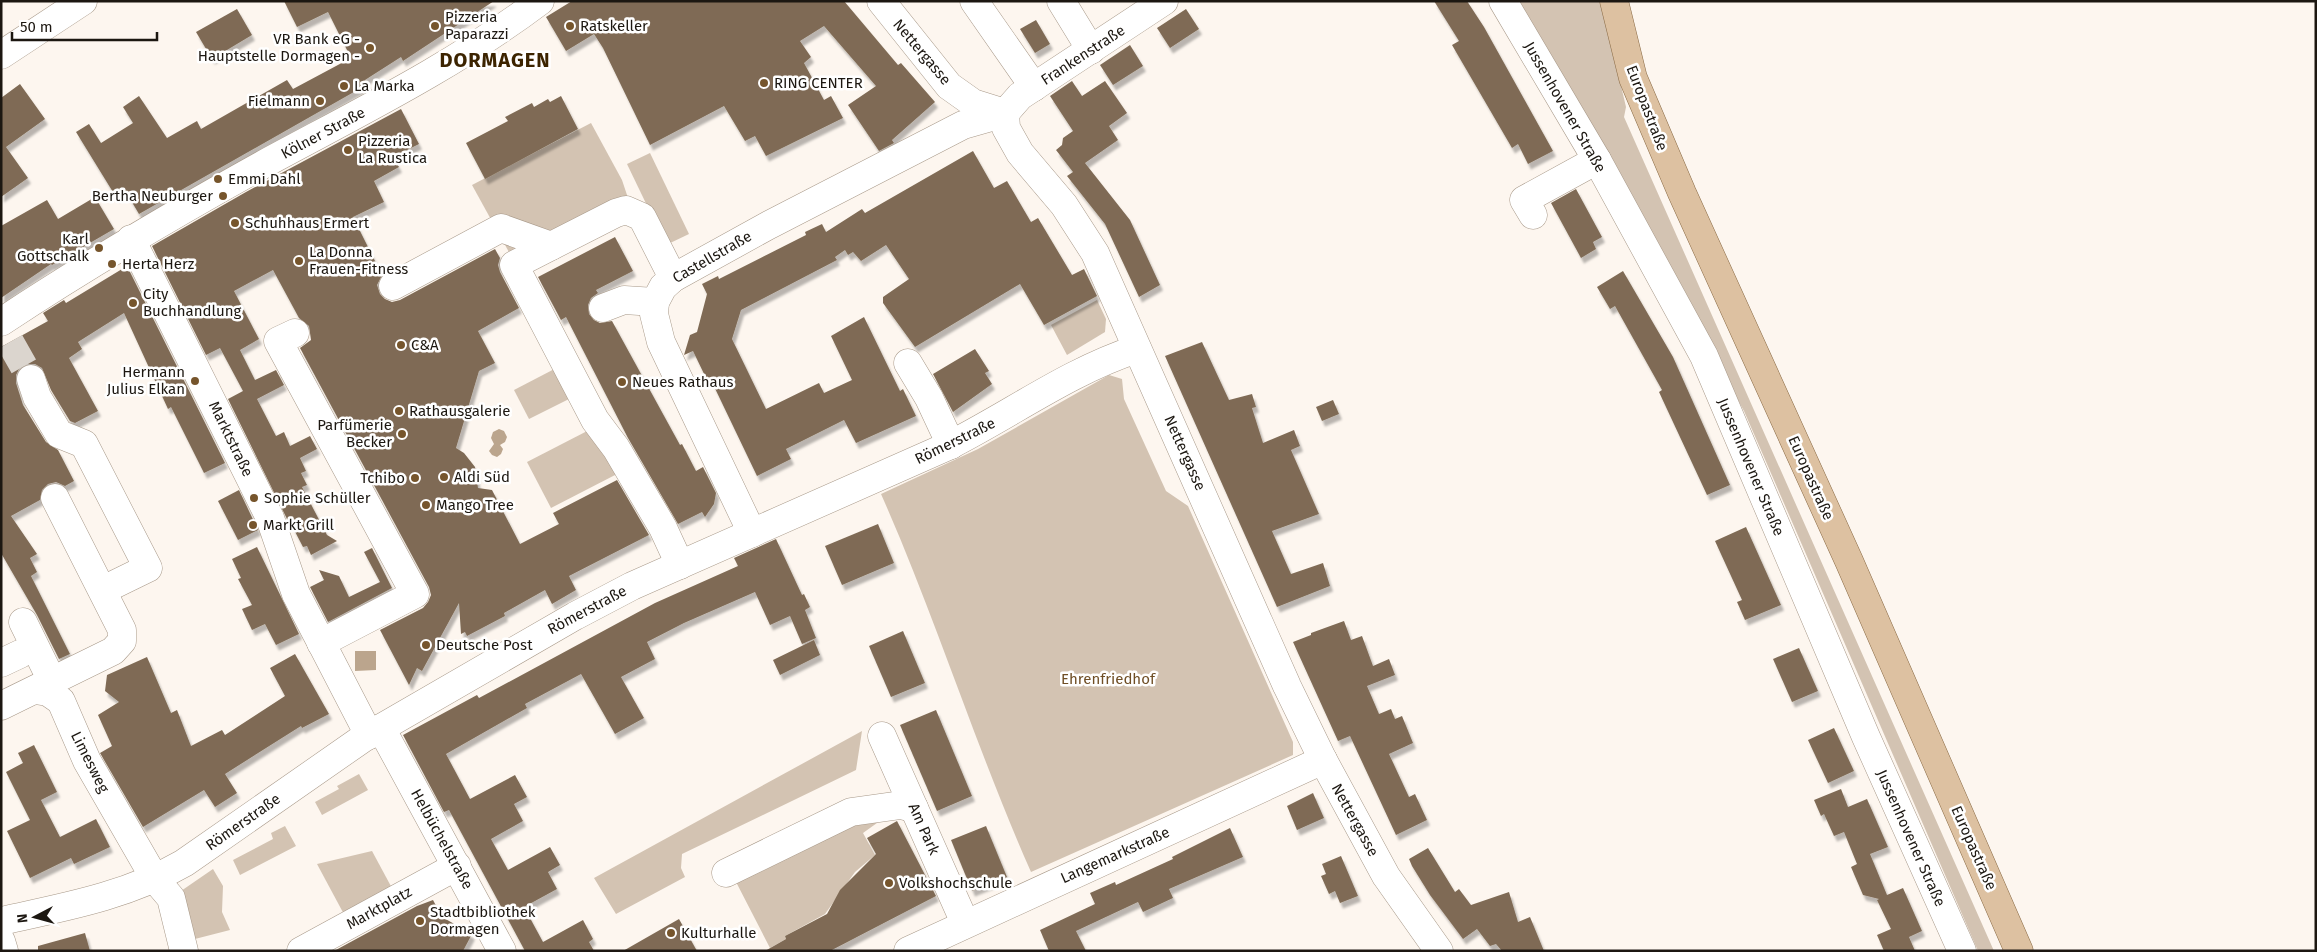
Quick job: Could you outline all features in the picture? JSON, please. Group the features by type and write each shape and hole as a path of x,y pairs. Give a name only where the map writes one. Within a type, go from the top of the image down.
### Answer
{"main road":[{"name":"Europastraße","path":"1614,1 1633,78 1682,193 1845,552 2019,951"}],"street":[{"path":"1,55 83,1"},
{"name":"Kölner Straße","path":"4,330 131,239 415,83 508,25 540,1"},
{"name":"Nettergasse","path":"881,1 949,86 974,103 1005,113 1006,128 1020,152 1064,205 1096,253 1137,349 1323,760 1386,876 1439,951"},
{"path":"974,1 1034,87"},
{"path":"1061,1 1091,50"},
{"name":"Jussenhovener Straße","path":"1503,1 1597,160 1704,356 1866,737 1962,951"},
{"name":"Frankenstraße","path":"1005,113 1020,96 1160,2"},
{"name":"Castellstraße","path":"655,302 663,287 673,278 769,225 963,125 1005,113"},
{"path":"1533,215 1524,200 1597,160"},
{"path":"673,278 642,217 626,210 616,212 514,265 595,420 616,448 663,528 680,565"},
{"path":"392,286 501,228 551,246"},
{"name":"Marktstraße","path":"131,239 270,518 296,594 321,643 375,731"},
{"path":"603,308 624,300 655,302 654,314 662,342 752,533"},
{"path":"294,333 278,341 415,594 321,643"},
{"name":"Römerstraße","path":"1,921 83,903 156,879 184,863 375,731 582,612 680,565 951,445 1087,368 1137,349"},
{"path":"908,363 929,398 951,445"},
{"path":"30,379 37,397 59,434 84,444 148,568 103,590"},
{"path":"1,706 113,650 122,641 122,630 55,498"},
{"path":"23,622 44,685"},
{"name":"Limesweg","path":"44,685 48,692 61,701 87,761 156,879"},
{"name":"Helbüchelstraße","path":"375,731 457,866 502,951"},
{"name":"Am Park","path":"882,736 966,923"},
{"name":"Langemarkstraße","path":"908,951 1323,760"},
{"path":"726,873 851,812 901,805 914,808"},
{"name":"Marktplatz","path":"301,951 457,866"},
{"path":"156,879 171,898 184,951"},
{"path":"1,941 4,951"}],"green space":[{"path":"1515,1 1601,1 1626,107 1624,117 1994,951 1978,951 1744,411 1545,49"},
{"path":"591,123 622,180 630,204 515,263 472,185"},
{"path":"650,153 689,234 666,245 627,164"},
{"path":"1097,300 1106,319 1105,332 1067,355 1051,325"},
{"path":"564,364 579,394 529,419 514,390"},
{"name":"Ehrenfriedhof","path":"1109,375 1122,379 1124,399 1166,491 1188,506 1293,742 1293,755 1031,872 992,778 920,588 881,494 978,449"},
{"path":"593,428 617,474 551,508 527,462"},
{"path":"862,731 856,770 682,854 681,868 685,877 616,914 594,878"},
{"path":"359,774 368,790 322,815 315,802 339,789 337,786"},
{"path":"884,818 863,833 875,855 855,872 825,914 785,936 786,939 770,948 735,880 847,820"},
{"path":"285,826 296,846 240,875 233,860 273,839 271,833"},
{"path":"372,851 393,890 346,918 317,864"},
{"path":"213,869 223,886 222,912 230,930 191,940 181,891"}],"shaded area":[{"path":"499,429 504,431 507,437 505,442 500,445 503,449 497,457 489,451 494,444 491,438 493,432"},
{"path":"355,651 376,651 376,670 355,671"}],"building":[{"path":"284,1 494,1 403,61 401,57 365,80 368,84 139,214 126,192 116,197 76,132 89,124 101,143 133,123 123,107 139,96 167,138 197,121 201,129 287,80 293,89 351,58 328,12 297,27"},
{"path":"572,1 844,1 898,65 901,63 935,102 892,140 894,143 879,151 848,105 876,86 824,26 800,41 811,57 804,63 824,100 831,96 843,118 766,156 755,136 745,141 724,106 650,145 603,48 594,34 566,51 546,17"},
{"path":"1434,1 1467,1 1484,27 1553,151 1528,164 1518,144 1512,148 1452,45 1459,41"},
{"path":"237,9 252,35 212,59 196,32"},
{"path":"1186,9 1199,29 1170,48 1157,28"},
{"path":"1036,20 1050,44 1035,53 1020,29"},
{"path":"1130,45 1143,66 1113,85 1100,65"},
{"path":"1072,81 1082,96 1105,81 1127,113 1109,126 1118,140 1085,163 1130,220 1160,285 1139,297 1105,224 1067,176 1073,172 1056,150 1062,145 1063,138 1073,131 1050,96"},
{"path":"20,84 45,119 6,147 28,178 1,197 1,98"},
{"path":"561,96 578,129 485,179 466,143 508,121 505,117 532,103 534,107 548,99 550,102"},
{"name":"Rathausgalerie","path":"401,109 419,144 393,157 399,167 374,181 384,202 353,217 382,275 377,285 380,294 392,302 400,300 495,249 500,258 498,265 500,272 519,308 478,331 495,363 479,371 456,448 464,453 475,467 478,488 492,490 520,544 559,524 553,513 617,480 649,535 569,576 576,590 552,604 545,590 504,613 505,616 467,636 465,632 461,634 459,603 422,671 417,668 409,685 380,630 423,608 431,595 429,587 300,348 311,340 309,326 299,318 273,270 234,291 259,339 240,350 255,380 276,370 284,385 257,399 276,436 284,432 290,446 310,436 317,449 300,458 306,471 301,473 307,485 302,487 327,535 337,541 311,555 307,546 303,547 288,521 228,399 243,391 220,348 206,355 152,246 246,192"},
{"path":"973,151 994,188 1007,181 1031,222 1038,218 1072,275 1084,269 1097,296 1044,325 1020,284 915,347 883,303 883,297 909,279 886,245 861,261 853,252 848,255 845,250 835,257 837,260 741,310 732,339 766,409 819,383 824,393 852,380 831,336 864,317 900,391 903,389 916,416 856,443 844,420 786,449 791,459 757,476 710,378 707,380 693,351 684,355 690,335 697,332 707,294 702,284 718,276 719,279 806,235 805,232 822,224 826,232 862,209 865,213"},
{"path":"1576,189 1602,237 1593,242 1596,249 1581,258 1551,203"},
{"path":"95,197 114,229 51,264 1,298 1,226 47,200 58,219"},
{"name":"Neues Rathaus","path":"615,237 633,271 596,290 598,293 591,298 588,305 589,314 600,323 612,321 696,471 703,467 716,493 714,504 705,517 702,512 678,524 628,438 566,317 561,320 538,277"},
{"path":"127,266 225,463 204,473 171,407 168,409 124,313 78,342 82,349 69,358 98,411 75,423 70,421 51,390 42,368 35,364 27,364 19,369 16,375 16,383 23,405 46,442 58,450 74,481 65,486 56,482 48,484 42,490 40,500 11,516 37,554 30,558 37,572 31,576 70,654 59,659 37,615 1,553 1,347 48,321 43,313 64,300 66,303"},
{"path":"1623,271 1673,357 1730,485 1707,495 1659,392 1662,390 1615,306 1610,309 1597,287"},
{"path":"1202,342 1229,400 1252,394 1256,407 1252,408 1263,443 1294,430 1300,446 1291,450 1319,514 1272,531 1291,574 1323,563 1330,586 1277,607 1165,356"},
{"path":"975,349 989,371 985,373 992,384 953,412 933,374"},
{"path":"1333,400 1339,414 1322,421 1316,407"},
{"path":"239,490 258,530 238,540 218,501"},
{"path":"878,524 894,563 842,585 825,546"},
{"path":"1746,527 1781,605 1745,620 1737,602 1742,600 1715,541"},
{"path":"776,539 802,595 804,594 810,607 805,610 816,638 802,644 790,616 770,625 755,592 684,623 647,642 655,659 621,677 644,718 615,734 581,674 525,704 527,708 446,754 470,799 515,775 527,797 514,804 523,821 491,839 508,870 550,847 560,865 548,872 557,889 524,907 543,942 583,920 593,939 589,942 594,951 525,951 449,810 444,812 403,735 477,695 479,698 655,603 738,566 734,558"},
{"path":"257,547 299,634 276,645 265,624 252,630 242,609 252,605 238,579 241,578 232,559"},
{"path":"372,548 392,588 328,622 310,587 324,580 319,570 339,576 349,597 380,582 364,552"},
{"path":"1344,621 1351,640 1362,636 1373,666 1389,659 1395,675 1367,686 1379,714 1391,709 1395,719 1402,716 1413,743 1389,754 1409,797 1415,794 1427,820 1396,835 1350,736 1338,741 1293,642"},
{"path":"903,631 925,683 891,697 869,646"},
{"path":"814,640 820,655 780,675 773,660"},
{"path":"1799,648 1818,691 1792,702 1773,659"},
{"path":"295,654 329,714 302,728 301,726 225,774 237,793 215,807 204,790 143,827 100,753 112,746 98,715 119,702 105,691 107,675 147,657 171,713 177,710 191,746 222,730 225,735 285,696 270,668"},
{"path":"936,710 972,796 937,811 900,725"},
{"path":"1834,728 1854,771 1828,783 1808,740"},
{"path":"34,745 57,792 41,800 60,837 96,819 110,847 74,864 71,858 30,878 7,831 30,820 6,772 23,763 18,753"},
{"path":"1841,789 1848,807 1867,799 1888,847 1870,854 1887,895 1903,888 1922,931 1909,937 1915,951 1884,951 1877,935 1891,929 1877,900 1879,899 1863,895 1851,867 1857,864 1844,832 1834,836 1824,814 1821,816 1814,800"},
{"path":"1313,793 1324,818 1297,830 1287,806"},
{"name":"Volkshochschule","path":"897,821 936,896 830,951 765,951 786,939 785,936 827,914 840,890 876,854 867,838"},
{"path":"986,826 1007,877 972,891 951,840"},
{"path":"1230,828 1243,857 1169,889 1173,898 1143,912 1138,902 1076,931 1086,951 1049,951 1040,930 1095,904 1090,893 1115,882 1116,885 1173,859 1172,857"},
{"path":"1428,848 1455,892 1459,889 1471,905 1509,892 1518,922 1530,917 1544,951 1502,951 1496,944 1490,946 1477,929 1463,939 1430,895 1409,859"},
{"path":"1341,856 1358,896 1340,903 1335,891 1329,894 1321,876 1326,874 1322,864"},
{"name":"Stadtbibliothek Dormagen","path":"433,900 442,917 472,934 463,951 334,951 417,906"},
{"name":"Kulturhalle","path":"679,919 697,951 623,951"},
{"path":"85,933 90,951 38,951 38,946"}],"tunnel":[{"path":"10,342 31,379"}],"place":[{"name":"Pizzeria Paparazzi","path":"435,26"},
{"name":"Ratskeller","path":"570,26"},
{"name":"VR Bank eG - Hauptstelle Dormagen -","path":"370,48"},
{"name":"RING CENTER","path":"764,83"},
{"name":"La Marka","path":"344,86"},
{"name":"Fielmann","path":"320,101"},
{"name":"Pizzeria La Rustica","path":"348,150"},
{"name":"Emmi Dahl","path":"218,179"},
{"name":"Bertha Neuburger","path":"223,196"},
{"name":"Schuhhaus Ermert","path":"235,223"},
{"name":"Karl Gottschalk","path":"99,248"},
{"name":"La Donna Frauen-Fitness","path":"299,261"},
{"name":"Herta Herz","path":"112,264"},
{"name":"City Buchhandlung","path":"133,303"},
{"name":"C&A","path":"401,345"},
{"name":"Hermann Julius Elkan","path":"195,381"},
{"name":"Neues Rathaus","path":"622,382"},
{"name":"Rathausgalerie","path":"399,411"},
{"name":"Parfümerie Becker","path":"402,434"},
{"name":"Aldi Süd","path":"444,477"},
{"name":"Tchibo","path":"415,478"},
{"name":"Sophie Schüller","path":"254,498"},
{"name":"Mango Tree","path":"426,505"},
{"name":"Markt Grill","path":"253,525"},
{"name":"Deutsche Post","path":"426,645"},
{"name":"Volkshochschule","path":"889,883"},
{"name":"Stadtbibliothek Dormagen","path":"420,921"},
{"name":"Kulturhalle","path":"671,933"}],"district":[{"name":"DORMAGEN","path":"495,60"}]}
